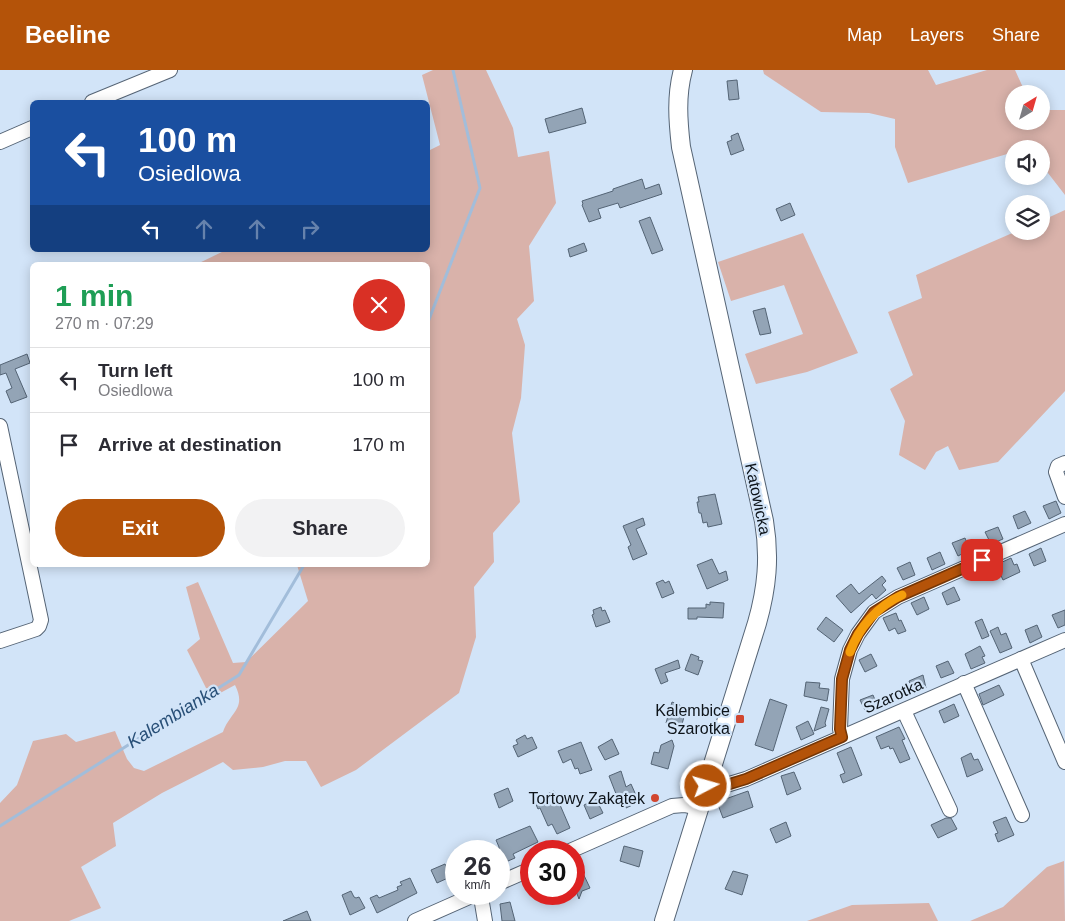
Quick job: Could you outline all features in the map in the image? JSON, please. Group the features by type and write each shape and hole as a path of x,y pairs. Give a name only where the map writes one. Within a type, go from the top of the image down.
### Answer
{"main road":[{"name":"Katowicka","path":"664,921 762,605 766,586 768,556 764,521 682,147 678,108 683,70"}],"street":[{"path":"97,100 170,70"},
{"path":"0,142 30,129"},
{"path":"0,426 41,620 40,626 36,629 0,641"},
{"path":"1065,463 1058,466 1056,472 1065,497"},
{"path":"842,737 840,729 842,679 850,650 858,634 874,612 898,597 1065,524"},
{"name":"Szarotka","path":"706,786 723,786 746,779 1065,640"},
{"path":"1020,659 1065,762"},
{"path":"964,683 1022,815"},
{"path":"904,711 950,810"},
{"path":"585,844 672,806 684,805 699,808"},
{"path":"415,921 452,905"},
{"path":"482,905 485,921"}],"shaded area":[{"path":"433,70 486,70 513,128 518,157 549,151 556,203 529,246 534,301 517,319 525,345 521,398 512,433 520,502 493,533 494,562 474,587 476,637 459,693 356,770 321,787 306,761 285,761 263,767 233,770 223,762 162,793 113,823 116,846 81,867 101,908 69,921 0,921 0,803 17,785 33,741 66,734 76,742 115,731 127,759 134,768 144,771 223,732 236,710 239,700 235,685 211,698 187,650 200,639 186,587 198,582 233,663 246,662 308,601 298,567 430,567 430,262 201,262 222,252 430,252 430,150 440,145 430,100 422,75"},
{"path":"763,70 928,70 936,85 987,70 1015,70 1022,85 1005,85 1005,130 1050,130 1050,110 1065,110 1065,195 1050,176 1050,140 1005,140 1005,155 908,183 895,147 895,119 869,113 821,112 764,74"},
{"path":"1065,210 1065,391 998,462 959,470 948,446 936,452 925,470 899,455 905,421 890,389 913,375 888,312 922,298 916,275 1005,236 1005,240 1050,240 1050,217"},
{"path":"803,233 858,353 807,372 756,384 745,354 803,334 784,285 731,301 718,262"},
{"path":"1064,861 1065,921 970,921 1003,907 1047,867"},
{"path":"929,903 938,921 807,921 852,905"}],"building":[{"path":"737,80 739,99 729,100 727,81"},
{"path":"582,108 586,123 549,133 545,119"},
{"path":"738,133 744,150 731,155 727,142 732,140 731,136"},
{"path":"642,179 645,189 659,184 662,194 620,208 618,203 598,209 601,218 589,222 582,201"},
{"path":"790,203 795,215 781,221 776,209"},
{"path":"650,217 663,250 652,254 639,221"},
{"path":"584,243 587,251 570,257 568,249"},
{"path":"765,308 771,333 760,335 753,311"},
{"path":"27,354 30,363 15,369 27,397 11,403 6,391 12,388 6,373 0,375 0,365"},
{"path":"715,494 722,524 708,527 707,522 703,523 701,513 699,513 698,497"},
{"path":"1056,501 1061,513 1049,519 1043,506"},
{"path":"1025,511 1031,523 1018,529 1013,516"},
{"path":"643,518 645,525 636,529 647,554 633,560 628,547 631,545 623,526"},
{"path":"998,527 1003,539 991,544 985,532"},
{"path":"965,538 970,550 958,556 952,543"},
{"path":"1041,548 1046,561 1034,566 1029,554"},
{"path":"940,552 945,564 932,570 927,558"},
{"path":"1011,558 1014,565 1017,564 1020,572 1003,580 996,565"},
{"path":"712,559 719,574 726,571 728,580 707,589 697,565"},
{"path":"910,562 915,575 903,580 897,568"},
{"path":"882,576 886,581 882,585 886,590 876,599 872,594 851,613 836,596 851,584 859,594"},
{"path":"663,580 665,583 669,581 674,593 662,598 656,583"},
{"path":"954,587 960,600 947,605 942,593"},
{"path":"924,597 929,609 917,615 911,603"},
{"path":"710,602 724,603 723,618 697,617 697,619 688,619 688,608 706,608 706,604 710,605"},
{"path":"601,607 602,611 605,610 610,622 596,627 592,615 594,614 593,610"},
{"path":"1065,610 1065,625 1058,628 1052,615"},
{"path":"896,613 906,631 898,634 895,628 889,631 883,618"},
{"path":"826,617 843,630 834,642 817,629"},
{"path":"982,619 989,636 982,639 975,622"},
{"path":"1037,625 1042,637 1030,643 1025,630"},
{"path":"998,627 1001,635 1006,633 1012,648 1000,653 990,631"},
{"path":"980,646 985,656 982,657 985,663 971,669 965,654"},
{"path":"691,654 699,657 698,660 703,661 698,675 685,670"},
{"path":"871,654 877,666 865,672 859,660"},
{"path":"678,660 680,668 665,673 668,681 661,684 655,669"},
{"path":"948,661 954,673 941,678 936,666"},
{"path":"923,675 926,688 914,694 909,681"},
{"path":"806,682 820,683 819,688 829,689 827,701 804,696"},
{"path":"999,685 1004,695 983,705 979,694"},
{"path":"873,695 878,707 866,712 860,700"},
{"path":"770,699 787,705 773,751 755,745"},
{"path":"672,702 680,705 679,711 685,713 681,728 666,723"},
{"path":"954,704 959,716 944,723 939,711"},
{"path":"821,707 829,709 825,723 826,726 814,731"},
{"path":"808,721 814,734 801,740 796,727"},
{"path":"899,727 905,739 902,740 910,759 900,763 893,748 890,749 889,746 881,749 876,737"},
{"path":"525,735 527,739 532,737 537,748 518,757 513,746 518,744 516,740"},
{"path":"612,739 619,754 605,760 598,747"},
{"path":"672,740 674,746 668,769 651,764 654,752 659,753 661,745"},
{"path":"581,742 592,770 580,774 578,768 575,769 571,759 563,763 558,751"},
{"path":"851,747 862,775 843,783 840,775 845,773 837,753"},
{"path":"971,753 974,760 978,759 983,770 967,777 961,758"},
{"path":"621,771 626,787 631,784 639,802 626,808 623,802 620,804 609,776"},
{"path":"794,772 801,789 787,795 781,776"},
{"path":"508,788 513,801 499,808 494,794"},
{"path":"554,791 570,828 557,834 552,824 548,826 534,800"},
{"path":"748,791 753,807 723,818 717,802"},
{"path":"596,799 603,813 590,819 584,805"},
{"path":"1006,817 1014,835 998,842 995,834 998,833 993,822"},
{"path":"946,818 951,818 957,829 938,838 931,825"},
{"path":"786,822 791,836 776,843 770,829"},
{"path":"530,826 537,840 520,840 520,851 513,854 515,858 510,860 510,840 496,840"},
{"path":"624,846 643,851 639,867 620,861"},
{"path":"445,864 445,879 437,883 431,870"},
{"path":"733,871 748,875 742,895 725,889"},
{"path":"410,878 417,893 377,913 370,898 377,895 379,898 398,890 397,887 402,885 400,882"},
{"path":"585,878 590,888 585,890"},
{"path":"351,891 354,897 359,897 365,908 350,915 342,895"},
{"path":"510,902 515,921 502,921 500,905 510,905"},
{"path":"307,911 311,921 283,921"}],"waterway":[{"name":"Kalembianka","path":"430,317 480,188 453,70"},
{"name":"Kalembianka","path":"0,826 239,675 303,567"}],"slow traffic":[{"path":"850,652 858,634 874,612 902,595"}],"place":[{"name":"Kalembice Szarotka","path":"740,719"},
{"name":"Tortowy Zakątek","path":"655,798"}],"route":[{"path":"706,786 723,786 746,779 842,737 840,729 842,679 850,650 858,634 874,612 898,597 982,560"}]}
